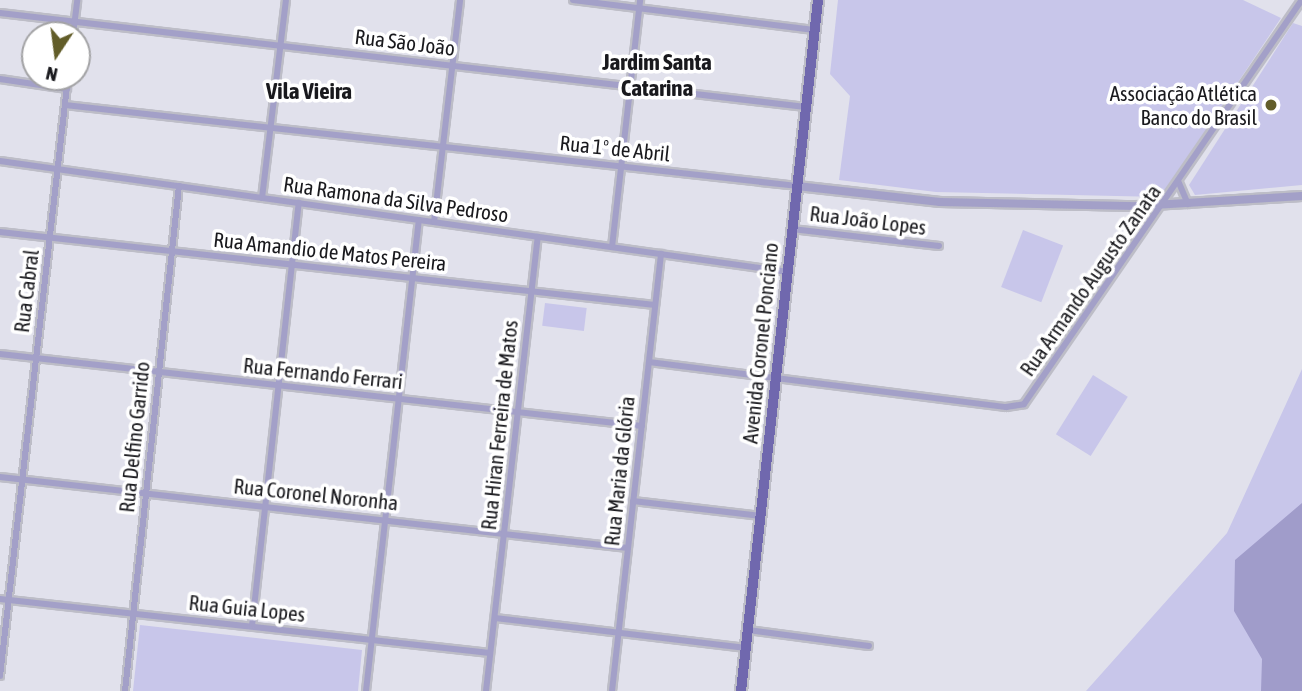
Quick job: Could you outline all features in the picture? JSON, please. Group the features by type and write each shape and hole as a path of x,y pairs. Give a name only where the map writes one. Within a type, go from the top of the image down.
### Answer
{"main road":[{"name":"Avenida Coronel Ponciano","path":"741,691 818,0"}],"street":[{"path":"75,21 77,0"},
{"path":"262,198 286,0"},
{"path":"434,222 460,0"},
{"path":"573,0 814,30"},
{"path":"612,247 640,0"},
{"name":"Rua Armando Augusto Zanata","path":"649,362 1006,407 1024,404 1179,183 1302,0"},
{"name":"Rua São João","path":"0,13 67,21"},
{"name":"Rua São João","path":"91,24 806,107"},
{"path":"0,79 21,82"},
{"name":"Rua Cabral","path":"0,676 67,91"},
{"name":"Rua 1º de Abril","path":"65,105 940,202 1161,206 1302,195"},
{"name":"Rua Ramona da Silva Pedroso","path":"0,161 788,272"},
{"path":"1179,183 1188,204"},
{"name":"Rua Delfino Garrido","path":"125,691 179,186"},
{"path":"252,626 299,203"},
{"path":"366,691 410,278 419,220"},
{"name":"Rua João Lopes","path":"792,229 939,246"},
{"name":"Rua Amandio de Matos Pereira","path":"0,232 655,305"},
{"name":"Rua Hiran Ferreira de Matos","path":"486,691 538,237"},
{"name":"Rua Maria da Glória","path":"612,691 661,254"},
{"name":"Rua Fernando Ferrari","path":"0,354 642,426"},
{"name":"Rua Coronel Noronha","path":"0,477 628,548"},
{"path":"633,501 761,516"},
{"name":"Rua Guia Lopes","path":"0,599 491,653"},
{"path":"495,618 746,648"},
{"path":"748,630 869,646"}],"shaded area":[{"path":"838,0 1243,0 1281,18 1161,197 936,192 839,180 850,96 830,74"},
{"name":"Associação Atlética Banco do Brasil","path":"1293,23 1302,26 1302,185 1195,195 1189,185"},
{"path":"1023,230 1063,245 1041,302 1001,287"},
{"path":"545,303 587,308 584,331 542,326"},
{"path":"1302,369 1302,691 1086,691 1227,533"},
{"path":"1093,375 1128,397 1091,456 1056,434"},
{"path":"1302,503 1302,691 1261,691 1262,659 1234,611 1235,560"},
{"path":"140,625 362,650 358,691 133,691"}],"place":[{"name":"Associação Atlética Banco do Brasil","path":"1271,105"}],"district":[{"name":"Jardim Santa Catarina","path":"657,75"},
{"name":"Vila Vieira","path":"309,91"}]}
